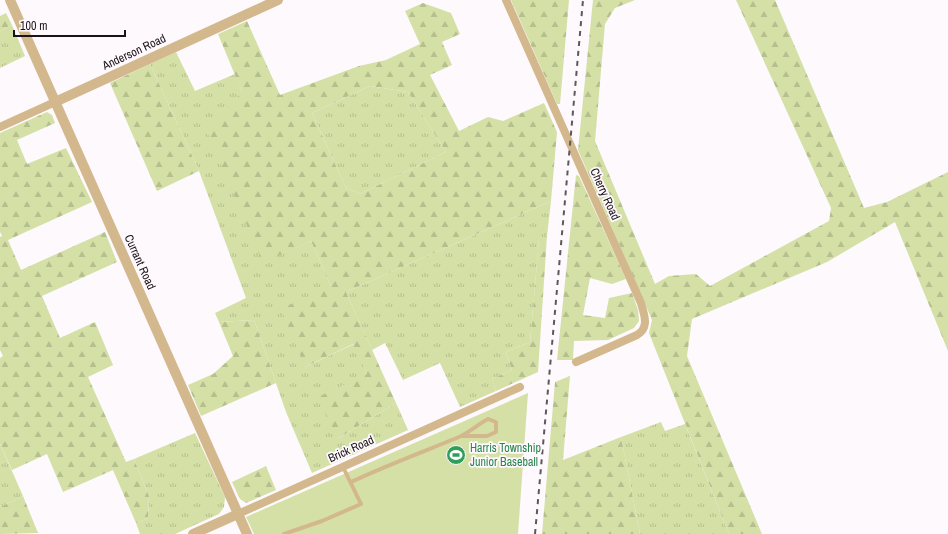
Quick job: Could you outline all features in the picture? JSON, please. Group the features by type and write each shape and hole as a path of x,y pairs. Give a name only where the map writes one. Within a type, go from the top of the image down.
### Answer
{"street":[{"name":"Currant Road","path":"10,0 247,534"},
{"name":"Anderson Road","path":"0,127 278,0"},
{"name":"Cherry Road","path":"506,0 641,303 646,320 642,331 637,335 576,362"},
{"name":"Brick Road","path":"193,534 520,387"}],"lane":[{"path":"351,482 388,465 462,436 488,419 496,422 496,432 487,436 462,436"},
{"path":"284,534 322,521 361,504 344,466"}],"green space":[{"path":"511,0 569,0 560,104 557,104"},
{"path":"593,0 635,0 615,8 605,24 595,141 655,284 669,276 696,274 710,286 829,221 831,208 736,0 775,0 864,208 887,202 948,172 948,351 895,222 827,262 692,319 687,356 762,534 729,534 649,333 652,320 578,150"},
{"path":"423,3 451,13 460,34 442,42 452,65 430,75 459,131 488,117 503,121 544,103 557,132 551,201 346,292 396,403 337,439 318,397 367,374 353,344 305,367 281,309 331,286 311,241 263,263 206,129 242,92 218,34 247,21 280,95 359,66 386,60 420,44 405,11","holes":["370,86 408,92 446,152 360,194 346,188 312,113"]},
{"path":"6,13 12,25 0,31 0,16"},
{"path":"12,25 25,56 0,68 0,31"},
{"path":"176,52 195,91 235,74 242,92 263,262 311,241 331,286 305,367 354,344 367,374 337,439 396,403 408,430 312,473 286,412 254,320 219,322 215,313 246,298 199,171 150,64"},
{"path":"150,64 199,171 157,191 110,83"},
{"path":"370,86 408,92 446,152 360,194 346,188 312,113"},
{"path":"47,112 52,115 55,123 17,140 27,164 66,148 92,202 8,240 21,270 105,232 117,262 42,296 60,338 95,322 113,365 88,377 126,462 134,459 149,496 148,518 136,523 113,470 63,492 47,454 12,470 0,444 0,358 3,356 0,350 0,237 2,236 0,232 0,133"},
{"path":"576,175 579,176 626,279 612,284 590,278 583,315 605,318 609,298 632,293 638,310 639,321 634,328 608,340 574,341 573,360 557,360"},
{"path":"551,201 547,236 539,240 530,342 506,352 512,370 492,379 496,391 460,407 440,363 403,380 385,343 372,350 346,292"},
{"path":"547,236 538,372 496,391 492,379 512,370 506,352 530,342 539,239"},
{"path":"254,320 276,383 201,416 188,385 213,374 233,356 219,322"},
{"path":"570,376 563,460 621,437 640,534 542,534 555,382"},
{"name":"Harris Township Junior Baseball","path":"528,393 518,534 254,534 246,517"},
{"path":"661,422 665,431 685,424 729,534 640,534 621,437"},
{"path":"195,433 225,497 224,507 219,514 175,534 140,534 136,523 148,518 149,496 134,459"},
{"path":"0,444 23,496 0,507"},
{"path":"266,466 276,490 246,503 240,499 232,482"},
{"path":"23,496 38,533 0,534 0,507"}],"railway":[{"path":"535,534 583,0"}],"place":[{"name":"Harris Township Junior Baseball","path":"456,455"}]}
